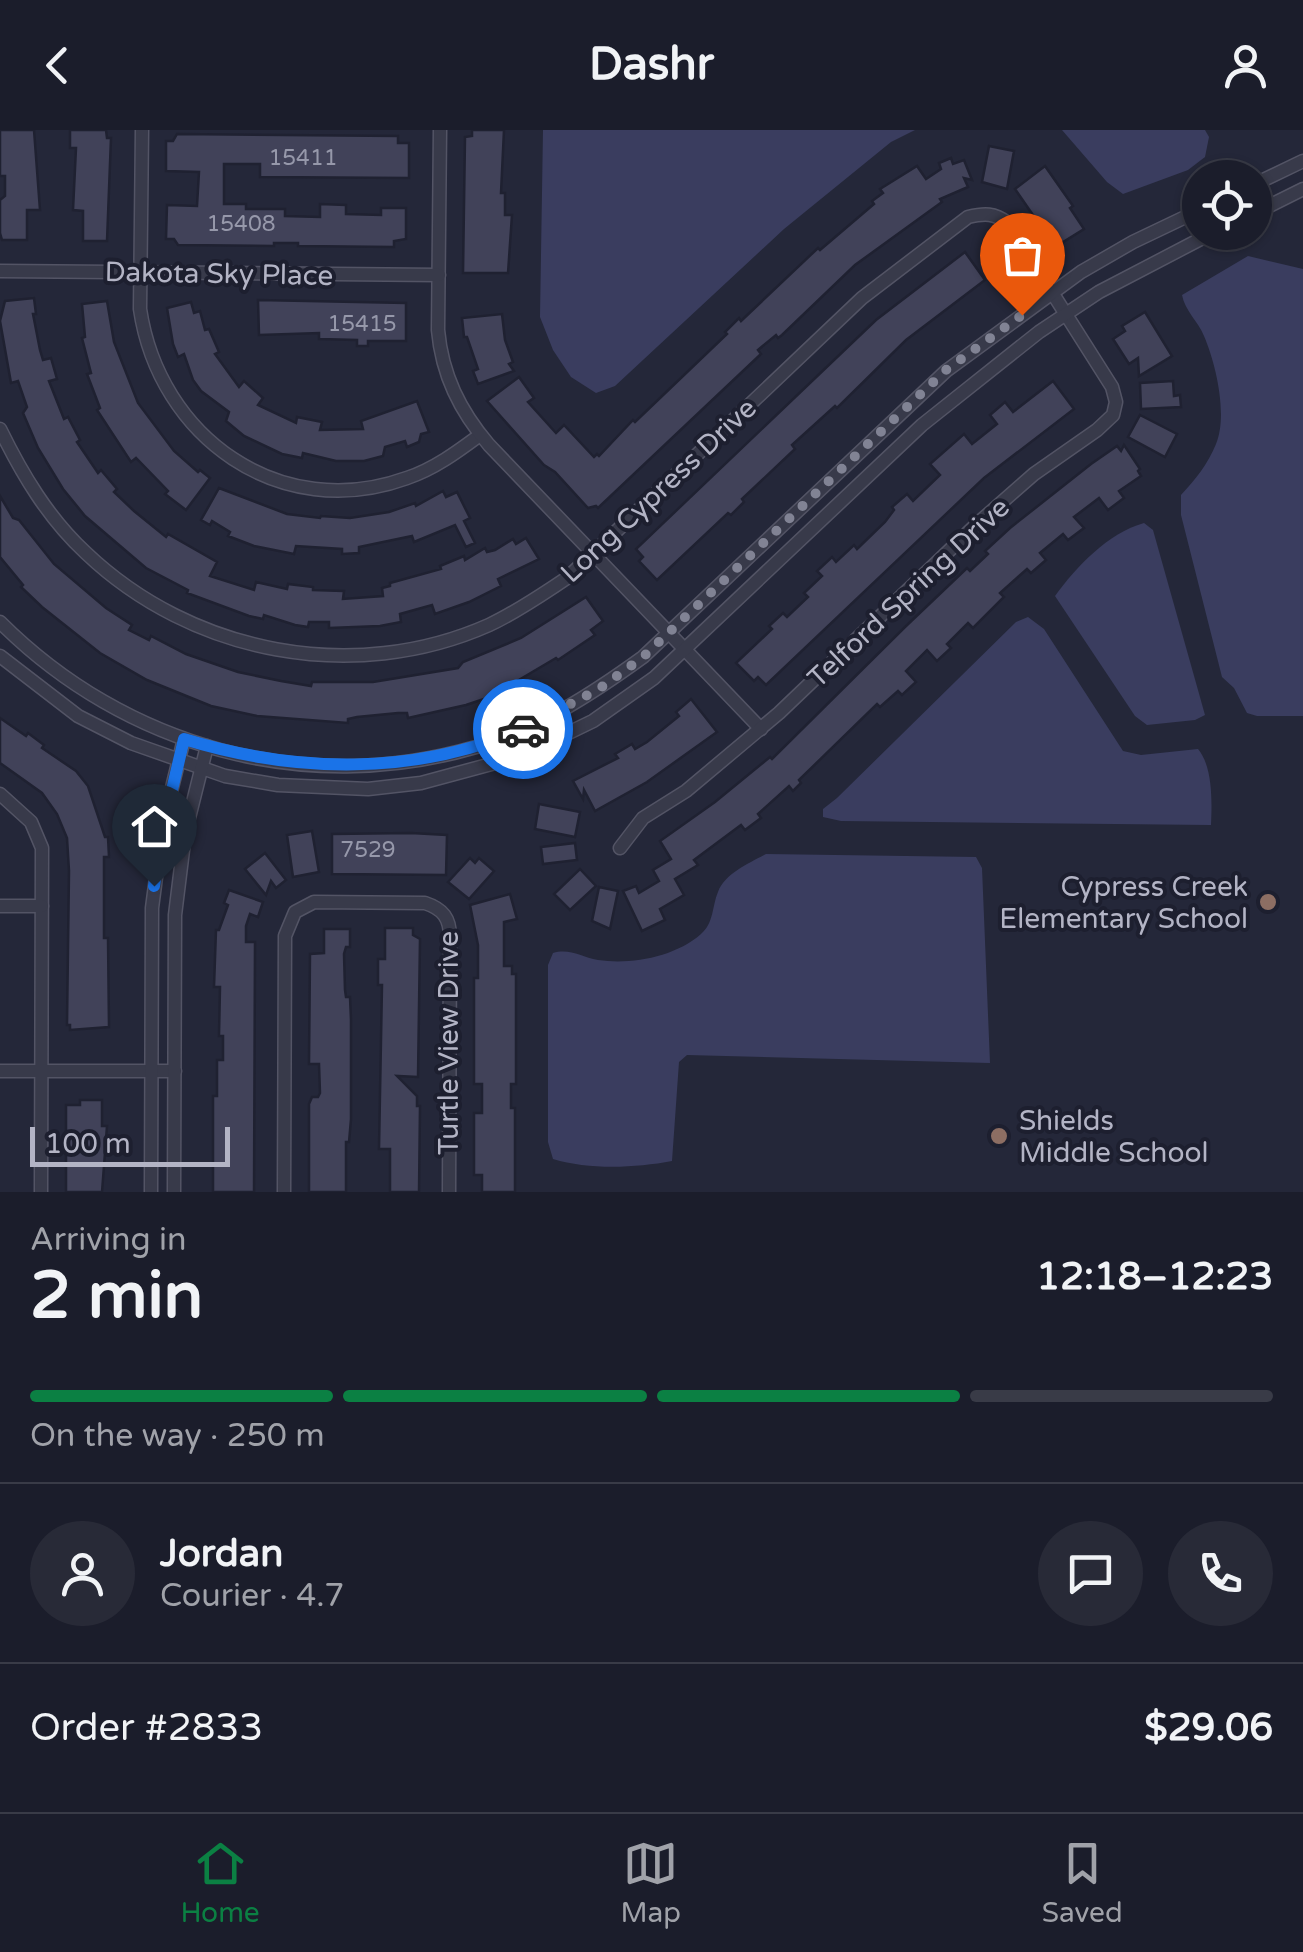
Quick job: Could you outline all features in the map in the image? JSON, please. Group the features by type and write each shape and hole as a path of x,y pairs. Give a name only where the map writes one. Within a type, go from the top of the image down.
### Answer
{"street":[{"path":"142,130 140,272 144,332 162,382 201,434 219,450 258,473 303,487 369,488 420,473 480,435"},
{"path":"440,130 440,352 454,395 480,435 761,729"},
{"path":"1272,176 1303,161"},
{"path":"1272,204 1303,189"},
{"name":"Long Cypress Drive","path":"0,428 33,490 56,521 112,576 141,598 216,635 259,648 303,655 396,652 446,640 519,610 567,578 862,298 968,217 984,213 1008,223 1066,314"},
{"path":"0,622 52,671 127,716 207,746 289,763 341,766 425,758 476,747 555,714 643,657 946,370 1052,293 1133,242 1182,219"},
{"path":"0,656 78,716 131,743 225,776 278,785 368,789 421,783 521,756 593,721 654,678 922,424 1066,314 1182,248"},
{"name":"Dakota Sky Place","path":"0,271 439,275"},
{"name":"Telford Spring Drive","path":"620,848 643,818 686,791 761,729 977,524 1034,474 1113,414 1116,402 1112,387 1066,314"},
{"path":"151,1192 152,908 164,824 184,739"},
{"path":"174,1192 179,872 207,746"},
{"path":"0,794 22,810 36,830 42,848 42,1192"},
{"name":"Turtle View Drive","path":"284,1192 285,936 295,912 314,902 425,903 440,908 446,916 450,937 449,1192"},
{"path":"0,906 42,906"},
{"path":"0,1071 174,1071"}],"water":[{"path":"543,130 915,130 891,142 784,229 615,386 596,393 571,377 553,350 540,317"},
{"path":"1062,130 1205,130 1209,137 1205,157 1182,160 1182,172 1123,194 1107,182"},
{"path":"1248,256 1303,269 1303,716 1247,713 1234,688 1222,677 1181,515 1181,495 1209,458 1221,419 1213,361 1182,295"},
{"path":"1144,523 1153,530 1205,715 1195,720 1147,725 1135,716 1055,596 1094,552"},
{"path":"1028,617 1044,629 1123,751 1141,755 1198,749 1209,775 1211,825 841,821 823,817 823,809 1016,622"},
{"path":"766,854 976,857 982,868 990,1063 687,1055 679,1062 672,1161 612,1167 553,1159 548,1142 548,965 553,953 624,961 652,958 679,948 705,930 726,879"}],"building":[{"path":"0,130 34,130 40,210 27,210 27,240 2,240 0,233 5,176 0,176"},
{"path":"70,130 106,130 107,138 111,138 107,241 83,241 83,211 73,210 76,148 70,148"},
{"path":"472,130 504,130 501,193 505,193 505,215 512,215 508,273 463,273 465,137 472,136"},
{"path":"177,134 398,136 398,143 409,143 409,178 260,177 260,164 224,164 224,204 246,204 246,209 285,209 285,216 320,217 320,204 346,205 346,214 381,215 381,208 406,208 406,239 394,241 394,247 298,243 178,245 174,239 166,239 167,205 197,206 199,172 166,171 166,141 173,141"},
{"path":"989,146 1014,151 1007,189 982,182"},
{"path":"951,158 953,164 964,160 972,180 964,178 968,187 940,199 942,202 855,265 782,335 776,335 758,350 761,354 598,508 588,508 487,401 519,377 534,398 528,402 556,433 564,425 594,457 599,456 739,318 741,321 818,248 874,204 872,201 883,193 880,189 917,166 926,179 941,169 939,163"},
{"path":"1045,166 1084,229 1055,247 1015,189"},
{"path":"965,252 985,280 906,340 837,408 792,445 795,449 742,499 744,502 731,515 728,513 657,580 639,561 643,557 636,549 876,320"},
{"path":"34,298 40,350 43,360 51,358 57,379 49,381 64,419 68,417 80,440 77,442 98,473 101,470 117,489 114,492 134,511 166,537 168,534 217,562 210,576 254,590 256,582 287,589 288,584 344,591 343,599 383,596 382,588 390,583 441,569 440,566 464,556 465,560 485,548 487,552 495,550 513,539 516,544 526,538 539,559 498,579 501,586 469,602 435,614 432,605 400,614 401,622 380,626 329,628 329,622 309,622 308,627 295,625 264,615 263,619 249,616 187,593 188,590 146,568 85,516 38,448 23,413 27,407 18,381 11,383 0,321 5,301"},
{"path":"258,300 406,303 406,341 368,341 368,346 357,346 357,340 319,339 319,333 259,335"},
{"path":"107,301 114,342 138,403 174,451 210,478 186,510 165,494 168,491 136,458 131,462 97,410 100,408 87,374 91,373 82,338 82,304"},
{"path":"191,302 194,313 200,311 205,330 209,329 219,352 215,354 239,387 244,381 263,398 258,405 296,423 297,417 322,422 320,430 363,429 361,421 417,401 429,432 421,434 419,442 407,447 405,441 385,447 383,456 364,461 282,454 244,436 226,421 229,412 201,391 184,354 178,357 167,308"},
{"path":"1145,312 1172,356 1139,376 1138,358 1129,364 1113,339 1125,331 1122,326"},
{"path":"502,314 513,362 509,364 514,371 478,384 473,371 478,369 464,337 462,318"},
{"path":"1053,381 1074,409 984,478 766,685 758,677 754,681 736,663 783,613 787,617 808,597 804,593 822,576 817,571 832,557 836,562 854,545 857,549 885,522 894,510 892,507 907,494 913,501 940,475 930,464 964,434 972,444 997,424 990,415 1005,402 1013,412"},
{"path":"1173,381 1174,396 1180,395 1181,407 1141,409 1140,383"},
{"path":"1140,415 1177,434 1165,457 1128,437"},
{"path":"1124,445 1141,476 1119,491 1124,498 1108,510 1099,498 1074,517 1084,528 1068,540 1063,534 1040,553 1046,560 1031,573 1027,569 1000,593 1004,597 973,628 968,623 937,661 927,650 906,671 916,682 902,695 898,691 880,707 877,704 799,780 801,783 793,791 789,786 758,814 761,818 745,830 741,825 694,860 698,865 675,879 684,895 660,909 665,920 642,931 623,891 636,886 639,893 659,881 653,870 671,859 660,841 772,759 967,568 970,571 988,554 985,551 1010,528 1091,464 1117,446 1121,451"},
{"path":"219,488 287,514 320,518 389,512 415,503 416,506 443,491 446,497 457,492 470,518 464,521 475,543 466,547 455,525 414,542 412,536 359,547 359,553 296,546 294,554 254,546 228,536 230,532 212,521 210,525 201,520"},
{"path":"0,496 13,518 19,520 54,564 132,625 129,630 238,672 281,681 311,686 312,682 373,682 458,668 463,662 521,638 586,597 603,621 591,630 595,635 558,660 490,697 466,705 408,718 407,713 357,717 348,719 348,723 257,716 211,706 147,680 100,653 42,607 21,587 0,557"},
{"path":"691,699 717,732 647,782 595,811 584,790 583,799 573,781 618,758 615,754 632,744 635,749 647,742 679,716 676,712"},
{"path":"0,718 26,736 28,733 44,745 42,748 76,771 88,786 108,837 109,857 104,857 104,938 108,938 109,1027 70,1030 67,1025 67,838 42,793 0,763"},
{"path":"539,804 580,812 575,837 535,829"},
{"path":"312,831 319,872 293,877 287,835"},
{"path":"332,834 447,835 446,875 332,874"},
{"path":"575,843 577,860 543,864 541,847"},
{"path":"265,853 286,880 276,888 271,881 266,895 245,869"},
{"path":"470,858 475,863 479,858 494,871 469,899 448,882"},
{"path":"580,869 596,886 570,910 554,894"},
{"path":"599,887 618,891 610,929 592,921"},
{"path":"229,890 263,902 258,917 250,914 246,926 246,942 255,942 254,1192 213,1192 213,1096 217,1096 217,1060 223,1060 223,1036 219,1036 220,987 214,987 216,930 228,905 224,903"},
{"path":"510,894 517,919 504,922 504,966 512,966 512,974 516,974 516,1084 511,1084 511,1108 515,1108 515,1192 482,1192 482,1175 474,1175 474,1113 482,1113 482,1084 474,1084 474,978 478,978 478,945 470,905"},
{"path":"385,928 413,928 413,935 420,939 418,1077 397,1076 417,1096 420,1106 419,1192 390,1192 390,1149 379,1149 382,985 378,985 378,959 385,959"},
{"path":"324,929 350,929 350,947 346,947 344,954 351,1020 346,1192 309,1192 309,1104 320,1093 319,1064 309,1064 310,954 324,953"},
{"path":"80,1100 102,1100 102,1126 107,1126 102,1192 66,1192 66,1105 80,1105"}],"way so far":[{"path":"523,729 599,689 643,657 946,370 1022,315"}],"place":[{"name":"Cypress Creek Elementary School","path":"1268,902"},
{"name":"Shields Middle School","path":"999,1136"}],"route":[{"path":"154,886 184,739 227,752 289,763 341,766 425,758 476,747 523,729"}]}
